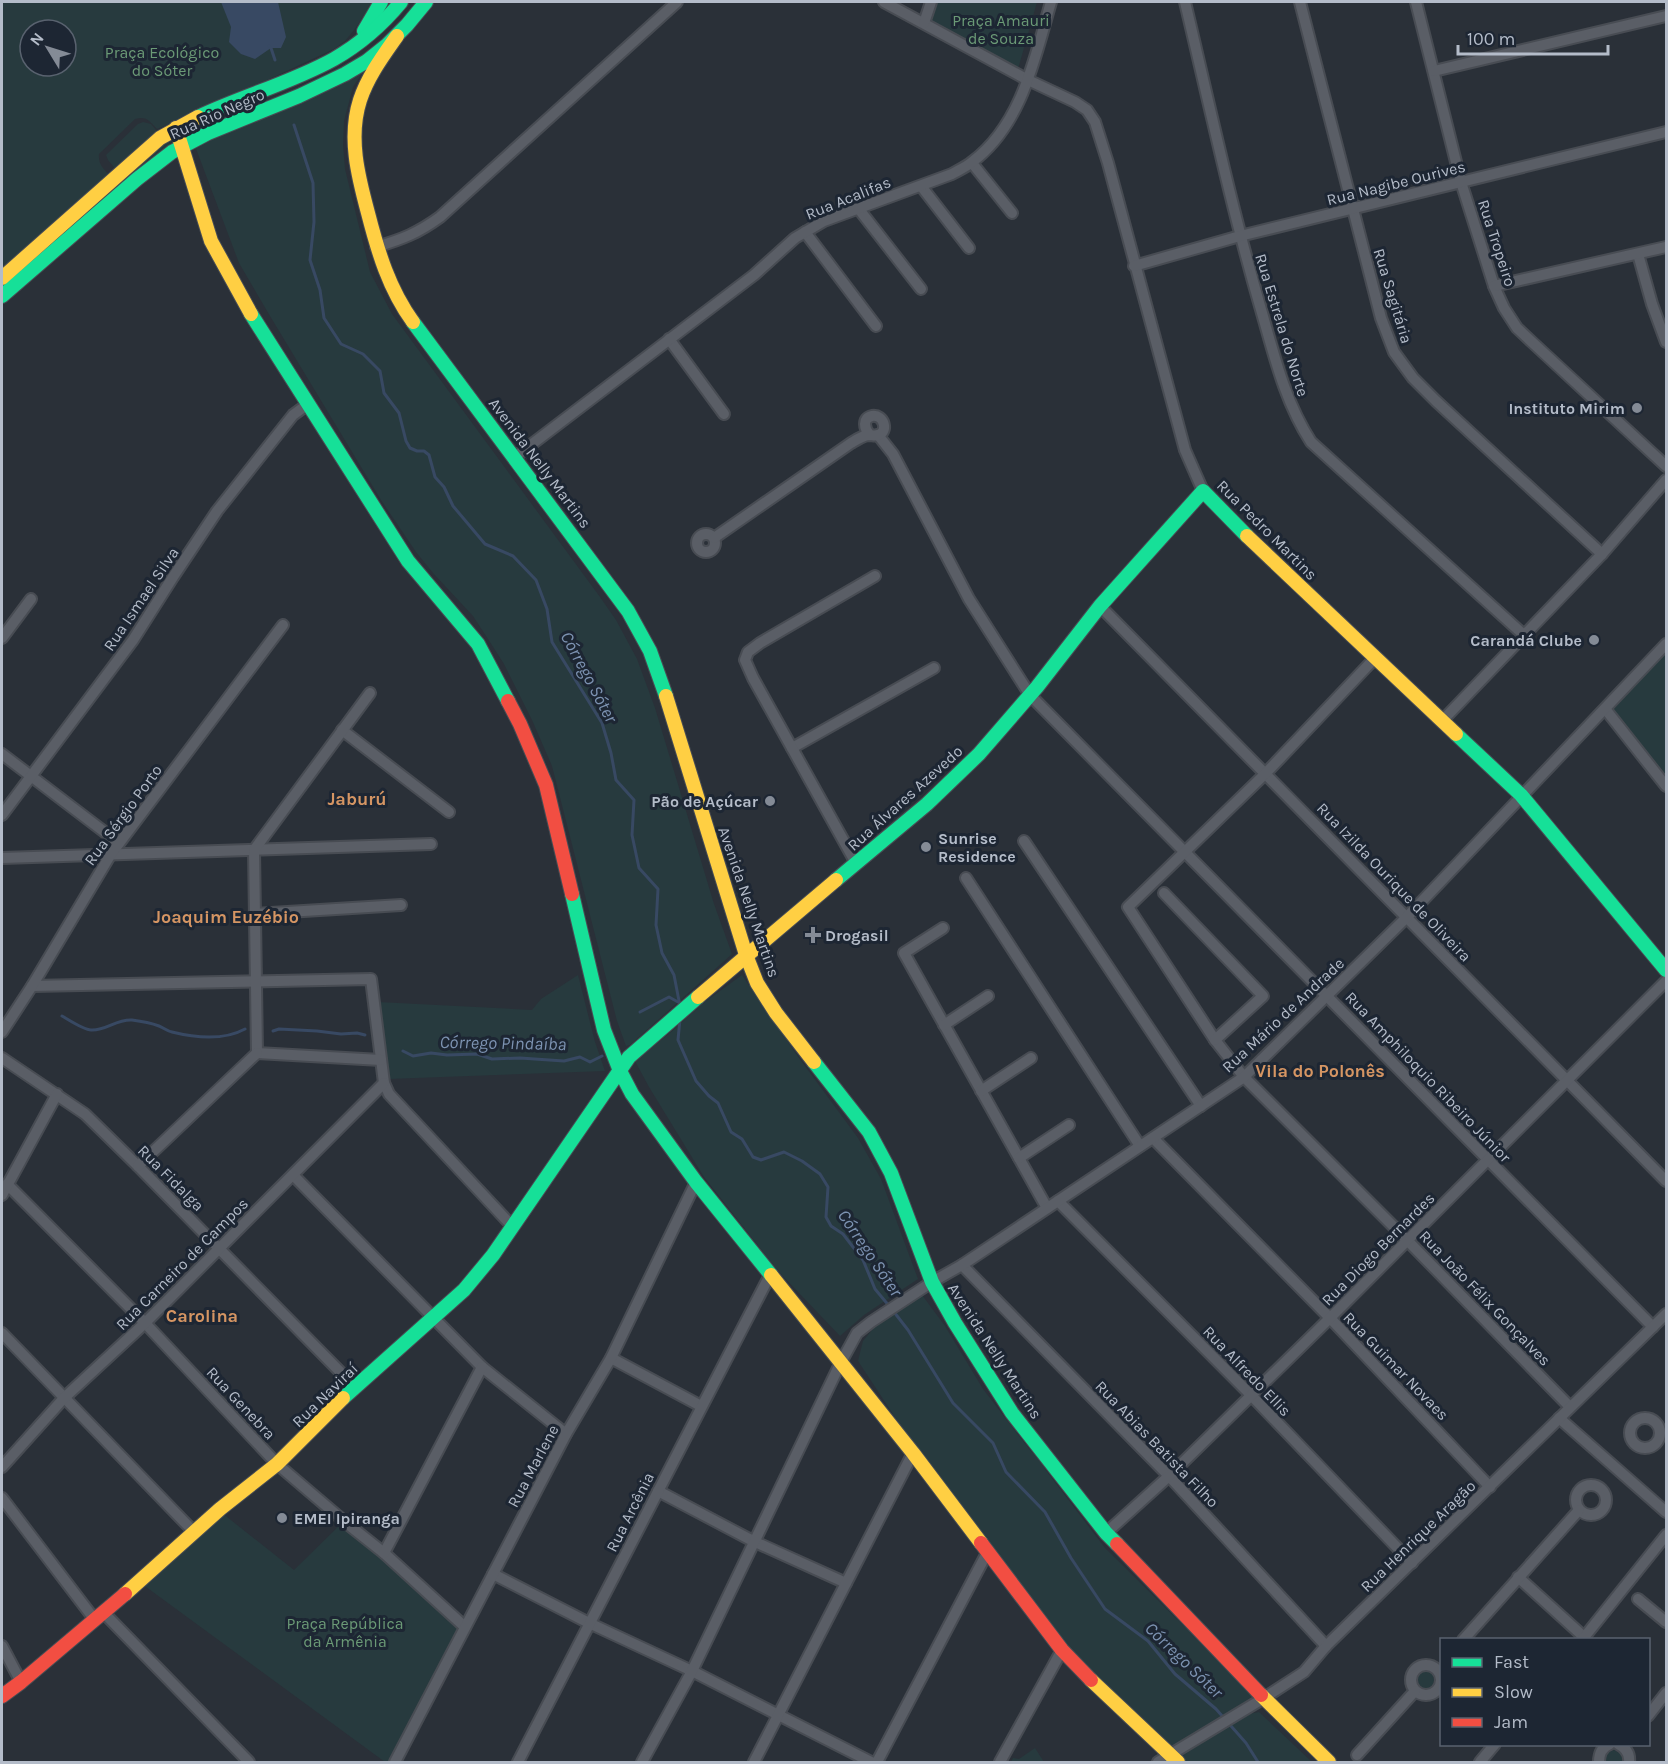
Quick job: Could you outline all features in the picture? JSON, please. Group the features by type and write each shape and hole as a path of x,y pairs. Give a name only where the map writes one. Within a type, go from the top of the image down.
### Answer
{"main road":[{"path":"349,50 369,25 381,2"},
{"name":"Rua Rio Negro","path":"2,278 160,138 208,111 309,71 349,50 371,33 401,2"},
{"name":"Rua Rio Negro","path":"2,296 170,153 215,130 316,90 345,75 375,56 416,15 424,2"},
{"name":"Avenida Nelly Martins","path":"396,36 368,78 355,124 354,146 376,247 386,277 402,307 628,612 650,651 746,955 758,983 773,1010 875,1142 891,1173 932,1282 1012,1413 1106,1533 1264,1698 1329,1762"},
{"path":"176,128 211,241 256,322 408,561 478,644 520,724 546,786 604,1030 632,1094 696,1182 913,1453 1062,1650 1168,1760"},
{"name":"Rua Álvares Azevedo","path":"620,1071 629,1058 662,1027 936,796 979,754 1030,695 1100,606 1203,491"},
{"name":"Rua Pedro Martins","path":"1203,491 1238,528 1521,795 1666,970"},
{"name":"Rua Naviraí","path":"2,1696 99,1616 220,1509 277,1464 356,1387 464,1290 493,1255 620,1071"}],"street":[{"path":"376,247 405,239 440,217 677,2"},
{"name":"Rua Pedro Martins","path":"884,2 1028,80 1075,102 1087,110 1095,122 1185,450 1203,491"},
{"path":"924,23 931,2"},
{"name":"Rua Acalifas","path":"514,457 754,275 795,238 824,220 921,186 952,174 972,163 987,149 1016,106 1028,80 1051,2"},
{"name":"Rua Estrela do Norte","path":"1185,2 1240,236 1286,395 1297,421 1311,442 1525,636"},
{"name":"Rua Sagitária","path":"1300,2 1381,318 1394,352 1413,378 1436,401 1602,554"},
{"name":"Rua Tropeiro","path":"1416,2 1461,182 1494,286 1508,314 1533,344 1666,466"},
{"path":"1434,71 1666,16"},
{"name":"Rua Nagibe Ourives","path":"1134,266 1240,236 1666,132"},
{"path":"972,163 1012,213"},
{"path":"921,186 969,249"},
{"path":"858,208 921,289"},
{"path":"805,232 876,326"},
{"path":"1494,286 1666,247"},
{"path":"1638,254 1652,304 1666,342"},
{"path":"669,339 724,414"},
{"name":"Rua Ismael Silva","path":"2,815 134,640 217,511 293,415 308,404"},
{"name":"Rua Amphiloquio Ribeiro Júnior","path":"714,538 851,443 862,437 874,435 893,454 969,599 1030,695 1653,1327"},
{"path":"1443,720 1602,554 1666,480"},
{"path":"856,863 745,660 748,652 760,643 875,576"},
{"path":"2,638 31,599"},
{"name":"Rua Izilda Ourique de Oliveira","path":"1100,606 1666,1181"},
{"name":"Rua Sérgio Porto","path":"2,1032 111,854 283,625"},
{"name":"Rua Mário de Andrade","path":"642,1762 692,1671 753,1541 857,1334 906,1298 962,1265 1244,1077 1407,917 1521,795 1606,710 1666,644"},
{"path":"1185,851 1266,773 1376,658"},
{"path":"792,748 934,668"},
{"path":"138,1166 257,1053 254,850 370,693"},
{"path":"1606,710 1666,786"},
{"path":"342,730 449,812"},
{"path":"2,754 119,843"},
{"path":"1024,841 1201,1106"},
{"path":"2,858 431,844"},
{"name":"Rua João Félix Gonçalves","path":"1185,851 1128,907 1215,1040 1244,1077 1570,1407"},
{"path":"966,878 1140,1146"},
{"path":"1164,892 1263,996 1215,1040"},
{"path":"255,915 401,905"},
{"path":"943,928 904,953 1047,1208"},
{"path":"32,986 371,979 384,1083 389,1094 512,1226"},
{"name":"Rua Diogo Bernardes","path":"1106,1533 1168,1476 1330,1318 1666,981"},
{"path":"944,1025 988,996"},
{"path":"257,1053 381,1060"},
{"name":"Rua Fidalga","path":"2,1058 85,1114 356,1387"},
{"path":"981,1090 1031,1058"},
{"name":"Rua Carneiro de Campos","path":"2,1467 64,1398 145,1323 384,1083"},
{"path":"2,1195 57,1094"},
{"path":"1019,1158 1069,1125"},
{"name":"Rua Guimar Novaes","path":"1153,1138 1330,1318 1490,1486"},
{"path":"293,1174 482,1367 566,1434"},
{"name":"Rua Marlene","path":"399,1761 465,1627 566,1434 611,1358 696,1182"},
{"name":"Rua Genebra","path":"7,1184 145,1323 277,1464 384,1553 465,1627"},
{"name":"Rua Alfredo Ellis","path":"1058,1201 1251,1395 1412,1563"},
{"name":"Rua Abias Batista Filho","path":"962,1265 1168,1476 1326,1647"},
{"name":"Rua Arcênia","path":"518,1762 770,1275"},
{"name":"Rua Henrique Aragão","path":"1168,1760 1304,1672 1326,1647 1666,1314"},
{"path":"2,1333 194,1532"},
{"path":"611,1358 701,1406"},
{"path":"384,1553 482,1367"},
{"path":"1559,1418 1666,1512"},
{"path":"754,1762 913,1453"},
{"path":"658,1491 753,1541 846,1583"},
{"path":"2,1498 99,1616 249,1762"},
{"path":"1464,1638 1579,1510"},
{"path":"1518,1577 1583,1638 1666,1535"},
{"path":"876,1762 987,1553"},
{"path":"493,1574 871,1762"},
{"path":"1638,1599 1666,1622"},
{"path":"2,1646 21,1682"},
{"path":"1000,1762 1062,1650"},
{"path":"1439,1666 1424,1664 1417,1667 1410,1678 1415,1691 1426,1695 1437,1690 1440,1682"},
{"path":"1357,1755 1415,1691"},
{"path":"1650,1713 1666,1693"},
{"path":"1480,1762 1493,1746"},
{"path":"1599,1762 1601,1750 1607,1746"},
{"path":"1623,1746 1628,1753 1629,1762"}],"green space":[{"name":"Praça Ecológico do Sóter","path":"2,2 371,2 354,30 334,49 157,129 145,119 135,119 99,154 100,163 109,175 2,268"},
{"name":"Praça Amauri de Souza","path":"934,2 1037,2 1018,69 929,20"},
{"path":"363,72 353,87 344,121 343,145 345,169 370,272 392,314 600,597 616,620 637,659 655,708 714,904 732,954 630,1045 626,1046 617,1021 552,766 532,720 504,664 488,639 473,616 416,552 381,500 270,316 239,263 195,146 311,97"},
{"path":"143,122 151,124 161,136 164,134 172,147 2,289 2,281 123,178 106,155 138,124"},
{"path":"1666,652 1666,782 1610,713"},
{"path":"578,975 605,1071 388,1079 378,1002 532,1010 541,999"},
{"path":"742,975 858,1138 881,1179 918,1279 864,1315 840,1336 778,1271 704,1177 635,1061 702,1004"},
{"path":"922,1295 945,1326 983,1389 1030,1450 1043,1462 1045,1469 1105,1548 1185,1627 1190,1629 1190,1632 1259,1703 1243,1715 1259,1712 1312,1762 1186,1762 1065,1648 916,1449 858,1361 863,1341 877,1324"},
{"name":"Praça República da Armênia","path":"222,1513 294,1570 341,1524 380,1555 459,1630 390,1762 385,1762 142,1584"},
{"path":"1424,1670 1431,1673 1434,1680 1431,1687 1424,1690 1417,1687 1414,1680 1417,1673"},
{"path":"1035,1748 1044,1762 1011,1762 1013,1758 1019,1759"},
{"path":"1614,1750 1621,1754 1623,1762 1604,1762 1606,1753"}],"water":[{"path":"221,2 278,2 286,37 281,48 271,48 255,59 241,54 229,42 231,27"}],"waterway":[{"name":"Córrego Sóter","path":"269,46 275,60"},
{"name":"Córrego Sóter","path":"294,125 313,183 314,222 310,260 320,290 324,318 341,344 363,354 380,371 384,393 399,413 406,441 410,448 424,451 429,455 435,477 444,487 453,506 485,544 513,556 536,580 547,609 552,642 602,723 616,780 634,800 632,835 639,868 658,889 656,925 662,953 674,975 680,1006"},
{"name":"Córrego Pindaíba","path":"640,1012 669,997 678,1002"},
{"name":"Córrego Pindaíba","path":"62,1016 88,1030 101,1029 126,1020 146,1022 172,1032 200,1037 219,1037 245,1029"},
{"name":"Córrego Sóter","path":"680,1019 678,1040 696,1081 718,1103 731,1132 742,1139 753,1157 761,1160 784,1152 820,1174 828,1187 826,1217 831,1226 843,1234 863,1260 875,1289 890,1307"},
{"name":"Córrego Pindaíba","path":"273,1031 279,1029 365,1035"},
{"name":"Córrego Pindaíba","path":"403,1051 413,1056 431,1053 477,1054 492,1059 564,1061 580,1057 590,1062 602,1056"},
{"name":"Córrego Sóter","path":"894,1312 908,1330 953,1403 993,1443 1006,1472 1045,1512 1071,1558 1105,1609 1148,1641 1175,1674 1216,1709 1246,1743 1258,1762"}],"traffic: fast":[{"path":"364,31 381,2"},
{"path":"198,117 318,68 334,59 370,34 401,2"},
{"path":"2,296 137,179 172,152 208,133 299,96 345,74 367,61 387,45 426,2"},
{"path":"251,314 408,561 478,644 508,701"},
{"path":"413,322 628,611 650,651 666,696"},
{"path":"836,880 927,804 979,754 1037,687 1100,606 1203,491 1247,536"},
{"path":"1456,734 1521,795 1666,970"},
{"path":"572,894 604,1030 632,1094 696,1182 771,1275"},
{"path":"343,1398 464,1290 493,1255 629,1057 698,997"},
{"path":"814,1062 869,1132 891,1173 932,1282 955,1323 1012,1413 1117,1544"}],"traffic: slow":[{"path":"397,36 376,66 363,91 356,114 355,142 361,185 380,256 397,297 413,322"},
{"path":"2,278 160,138 198,117"},
{"path":"176,128 211,241 251,314"},
{"path":"1247,536 1456,734"},
{"path":"666,696 746,955 757,983 776,1013 814,1062"},
{"path":"698,997 836,880"},
{"path":"771,1275 913,1453 981,1543"},
{"path":"125,1594 220,1509 277,1464 343,1398"},
{"path":"1091,1680 1178,1762"},
{"path":"1261,1695 1329,1762"}],"traffic: jam":[{"path":"508,701 546,785 572,894"},
{"path":"981,1543 1062,1650 1091,1680"},
{"path":"1117,1544 1261,1695"},
{"path":"2,1696 125,1594"}],"place":[{"name":"Instituto Mirim","path":"1637,408"},
{"name":"Carandá Clube","path":"1594,640"},
{"name":"Pão de Açúcar","path":"770,801"},
{"name":"Sunrise Residence","path":"926,847"},
{"name":"Drogasil","path":"813,935"},
{"name":"EMEI Ipiranga","path":"282,1518"}],"district":[{"name":"Jaburú","path":"357,799"},
{"name":"Joaquim Euzébio","path":"226,917"},
{"name":"Vila do Polonês","path":"1320,1071"},
{"name":"Carolina","path":"202,1316"}]}
